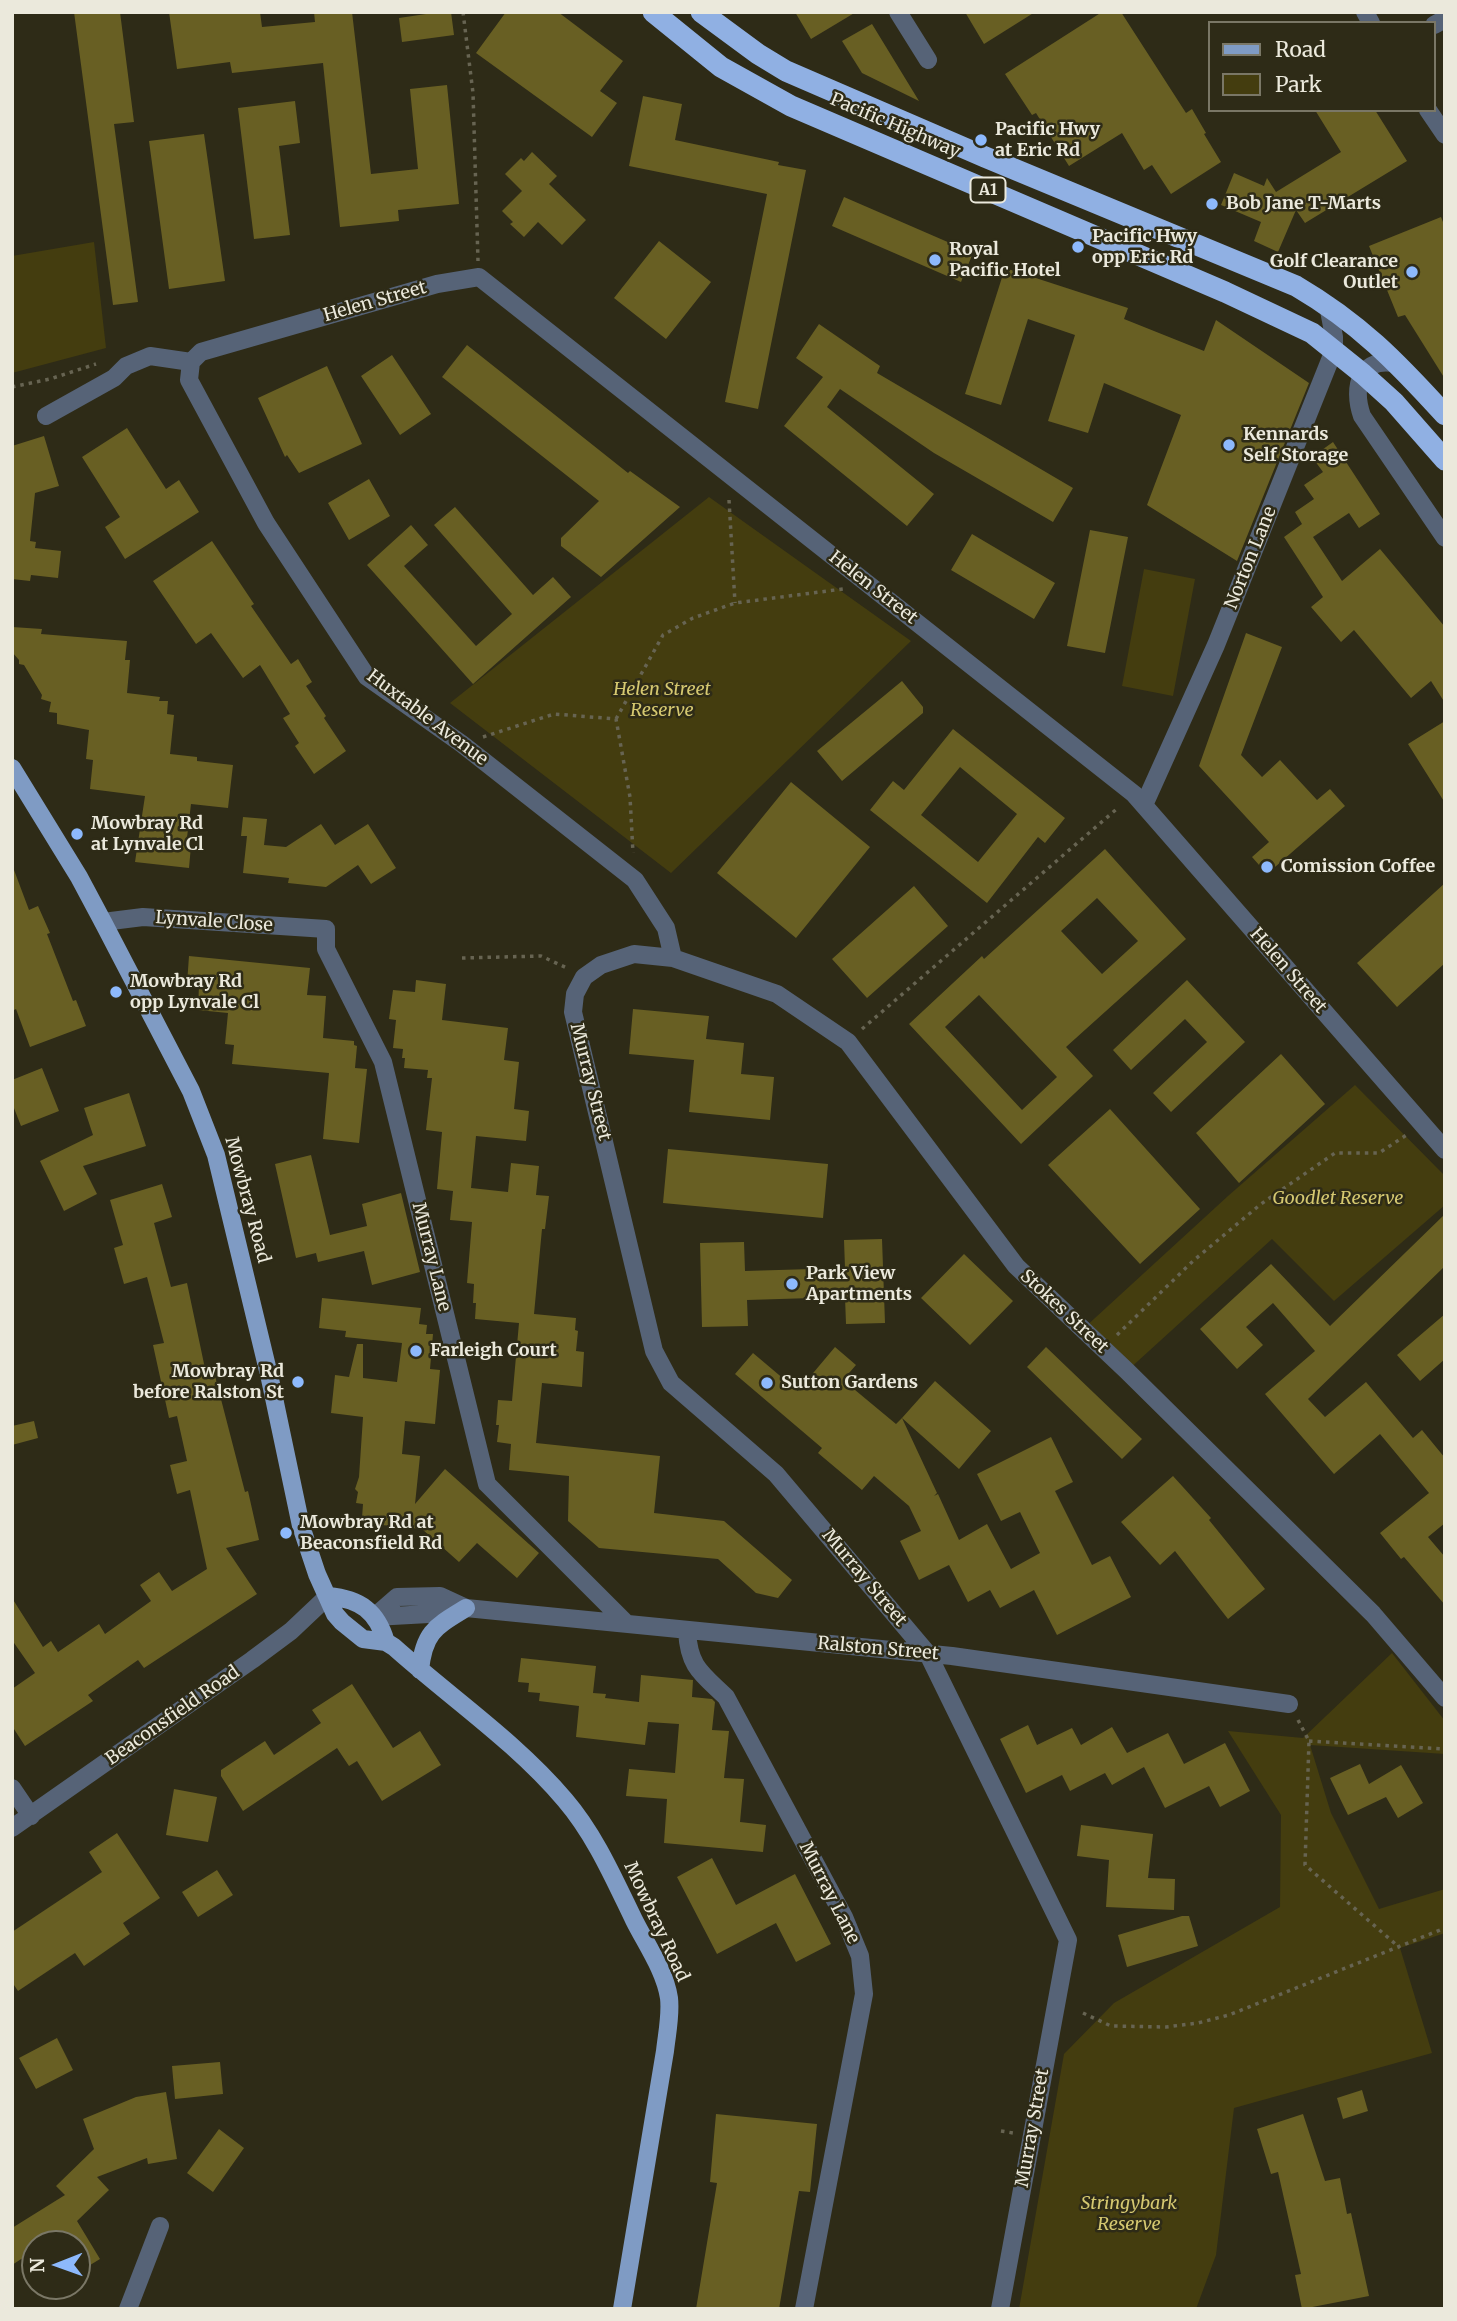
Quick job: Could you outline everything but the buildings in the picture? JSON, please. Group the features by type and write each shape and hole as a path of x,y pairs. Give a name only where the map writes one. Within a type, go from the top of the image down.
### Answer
{"highway":[{"name":"Pacific Highway","path":"653,12 720,67 791,106 1283,318 1312,333 1394,402 1445,460"},
{"name":"Pacific Highway","path":"701,12 748,48 786,71 1296,286 1364,331 1445,415"}],"main road":[{"name":"Mowbray Road","path":"12,768 79,877 103,922 191,1091 216,1155 270,1379 301,1526 311,1558 328,1596 342,1622 363,1639 386,1642 554,1787 578,1816 613,1876 662,1977 670,2015 622,2309"},
{"path":"328,1596 361,1604 374,1617"},
{"path":"420,1670 422,1651 427,1638 436,1626 466,1608"},
{"name":"Mowbray Road","path":"374,1617 381,1624 386,1642"}],"street":[{"path":"898,12 928,60"},
{"path":"1429,112 1445,135"},
{"name":"Helen Street","path":"191,362 201,352 437,284 479,277 1139,800 1445,1150"},
{"name":"Norton Lane","path":"1139,800 1216,645 1334,350 1328,305"},
{"path":"46,416 114,378 126,366 150,356 191,362"},
{"name":"Huxtable Avenue","path":"191,362 189,380 266,523 367,677 462,744 635,880 666,928 673,958"},
{"path":"1398,364 1379,363 1369,368 1358,384 1357,399 1362,415 1445,538"},
{"name":"Lynvale Close","path":"103,922 143,917 326,929"},
{"name":"Murray Lane","path":"326,929 326,949 383,1062 487,1484 626,1623"},
{"path":"584,977 601,965 634,954 673,958"},
{"name":"Stokes Street","path":"673,958 778,994 848,1042 1016,1266 1373,1614 1445,1698"},
{"name":"Murray Street","path":"584,977 575,994 573,1012 654,1350 671,1383 776,1474 928,1654 1068,1940 1000,2309"},
{"name":"Beaconsfield Road","path":"12,1828 252,1660 291,1631 328,1596"},
{"name":"Ralston Street","path":"374,1617 397,1597 440,1596 466,1608 928,1654 1289,1704"},
{"name":"Murray Lane","path":"687,1631 688,1653 699,1671 726,1697 844,1917 860,1956 864,1994 804,2309"},
{"path":"12,1788 31,1815"},
{"path":"128,2309 160,2226"}],"path":[{"path":"463,12 473,93 479,277"},
{"path":"12,387 50,379 96,364 126,366"},
{"path":"728,473 735,603"},
{"path":"635,880 630,797 615,719 663,635 693,618 735,603 870,586"},
{"path":"462,744 554,714 615,719"},
{"path":"848,1042 1139,800"},
{"path":"462,958 541,956 584,977"},
{"path":"1104,1349 1142,1308 1261,1203 1335,1153 1379,1153 1408,1134 1419,1123"},
{"path":"1289,1704 1309,1741 1305,1865 1400,1948"},
{"path":"1309,1741 1445,1749"},
{"path":"1083,2013 1111,2026 1166,2027 1198,2023 1229,2015 1445,1928"}],"green space":[{"path":"94,242 106,348 12,373 12,256"},
{"name":"Helen Street Reserve","path":"709,497 911,641 671,873 450,703"},
{"path":"1144,569 1195,579 1173,696 1122,686"},
{"name":"Goodlet Reserve","path":"1355,1085 1445,1176 1445,1205 1334,1301 1272,1239 1127,1371 1083,1329 1228,1196"},
{"name":"Stringybark Reserve","path":"1392,1653 1445,1721 1445,1754 1310,1745 1331,1813 1379,1909 1445,1889 1445,1933 1400,1948 1432,2053 1234,2108 1216,2255 1196,2309 1019,2309 1064,2054 1114,2003 1280,1907 1281,1815 1228,1731 1303,1738"}],"place":[{"name":"Pacific Hwy at Eric Rd","path":"981,140"},
{"name":"Bob Jane T-Marts","path":"1212,204"},
{"name":"Pacific Hwy opp Eric Rd","path":"1078,247"},
{"name":"Royal Pacific Hotel","path":"935,260"},
{"name":"Golf Clearance Outlet","path":"1412,272"},
{"name":"Kennards Self Storage","path":"1229,445"},
{"name":"Mowbray Rd at Lynvale Cl","path":"77,834"},
{"name":"Comission Coffee","path":"1267,867"},
{"name":"Mowbray Rd opp Lynvale Cl","path":"116,992"},
{"name":"Park View Apartments","path":"792,1284"},
{"name":"Farleigh Court","path":"416,1351"},
{"name":"Mowbray Rd before Ralston St","path":"298,1382"},
{"name":"Sutton Gardens","path":"767,1383"},
{"name":"Mowbray Rd at Beaconsfield Rd","path":"286,1533"}]}
